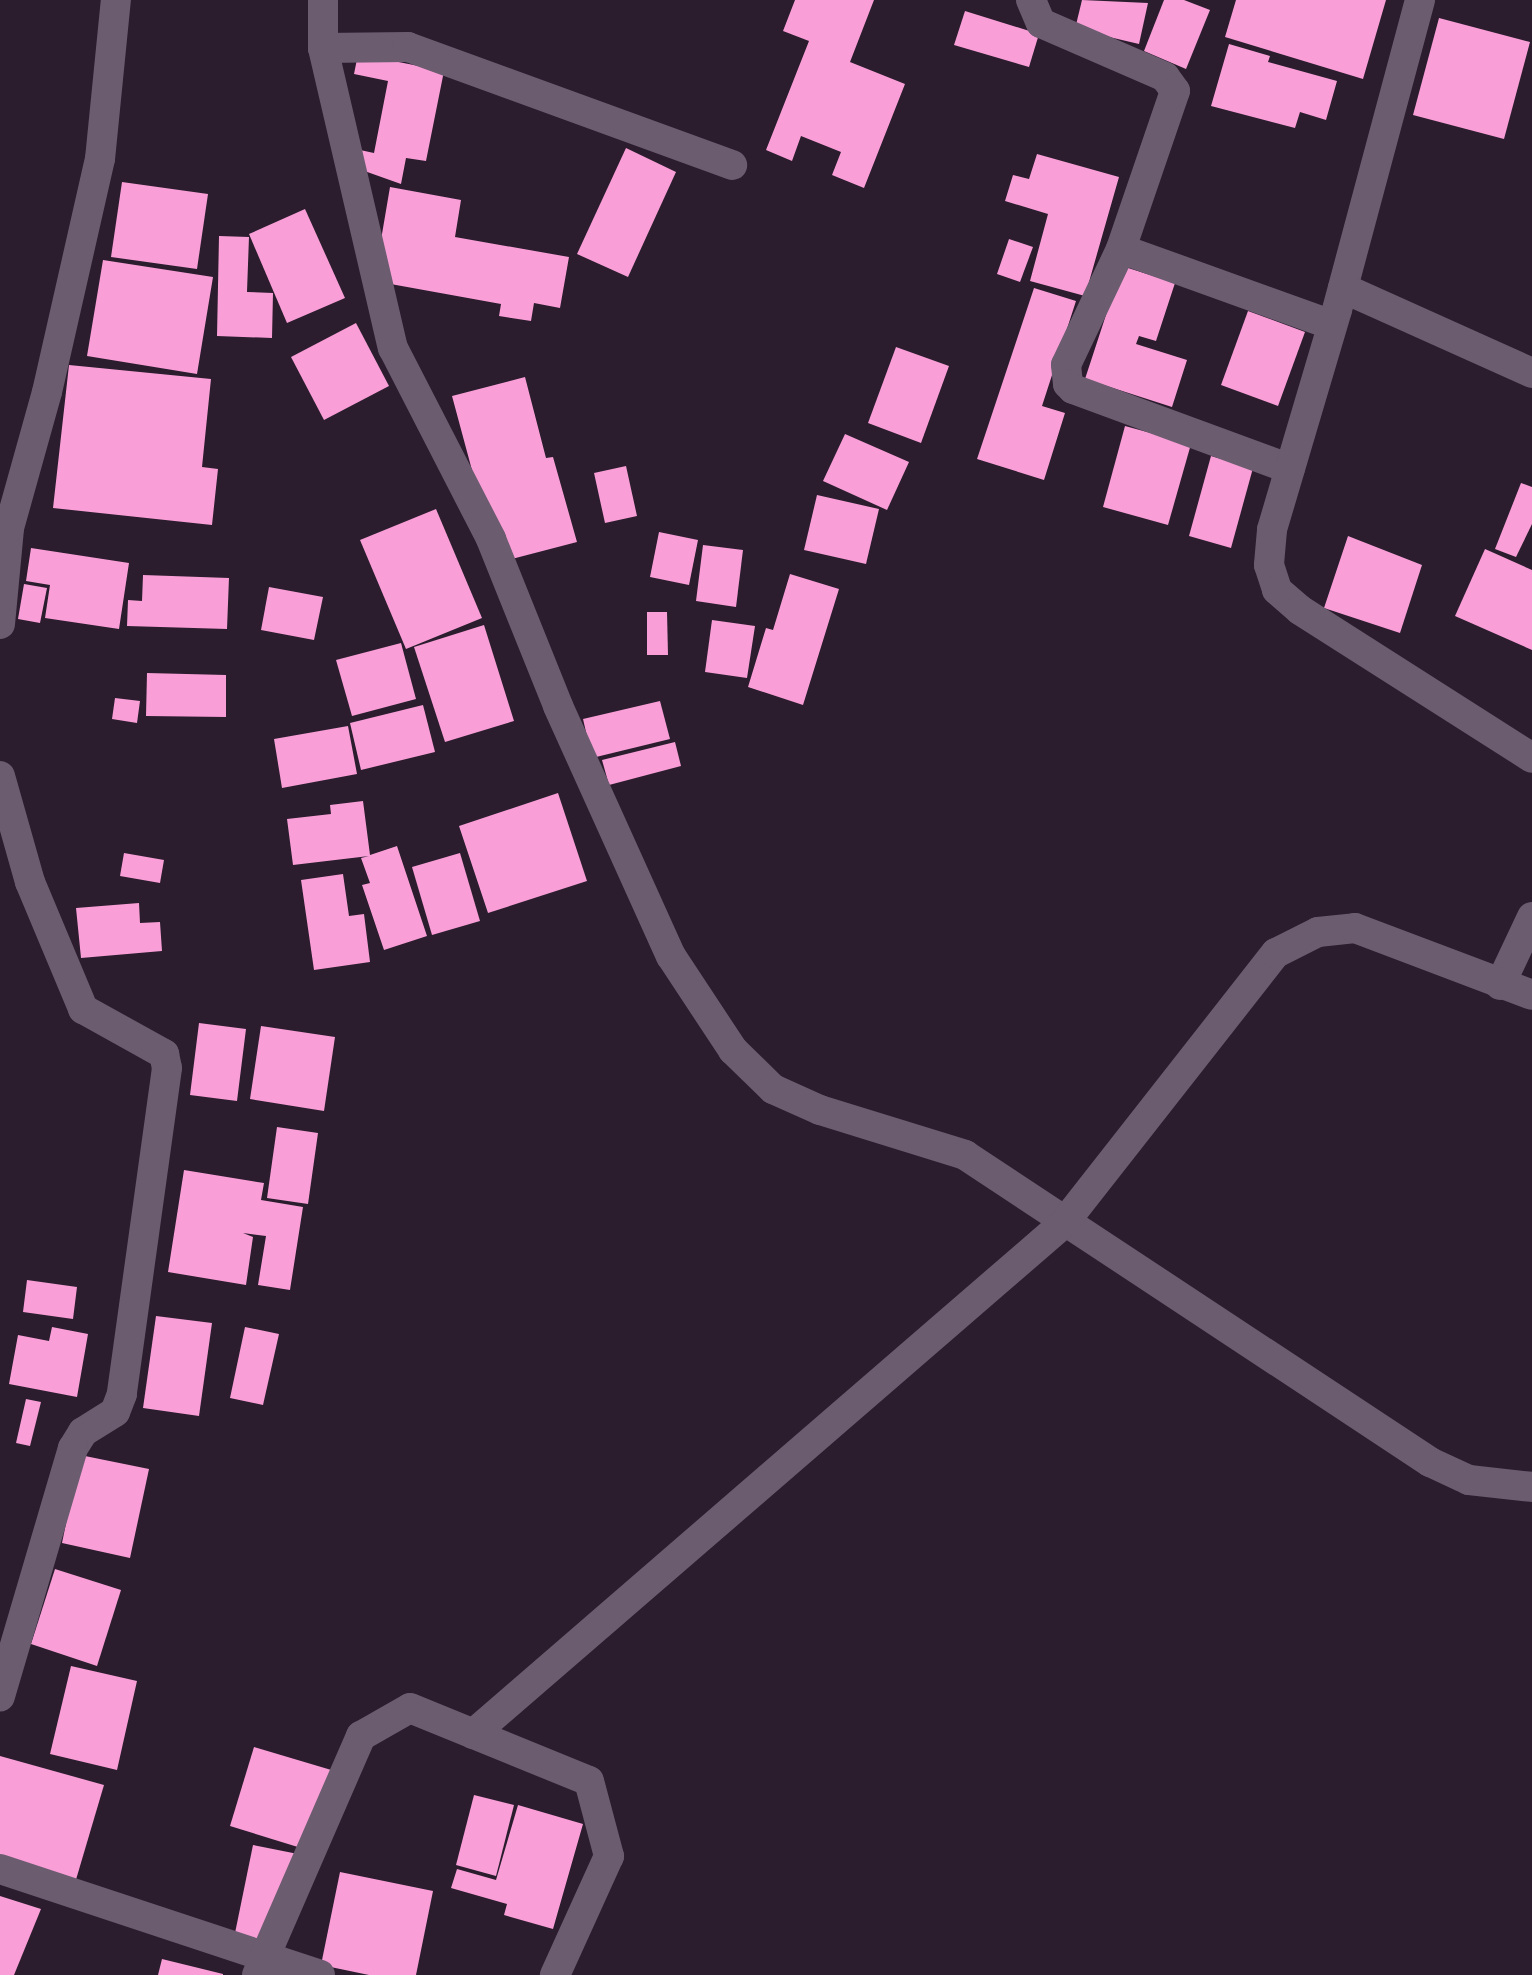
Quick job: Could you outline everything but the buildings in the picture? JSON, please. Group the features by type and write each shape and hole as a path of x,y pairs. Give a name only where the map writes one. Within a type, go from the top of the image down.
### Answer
{"street":[{"path":"0,624 9,528 47,392 100,159 116,0"},
{"path":"323,0 323,48 393,348 491,539 558,706 671,956 733,1050 773,1089 820,1110 965,1155 1064,1224 1430,1462 1469,1480 1532,1487"},
{"path":"1031,0 1034,14 1042,22 1174,84 1176,91 1122,249 1066,365 1068,384 1290,469"},
{"path":"1420,0 1343,288 1272,530 1269,565 1277,590 1300,610 1532,758"},
{"path":"323,48 408,47 732,165"},
{"path":"1122,249 1332,326"},
{"path":"1343,288 1532,373"},
{"path":"0,776 30,882 82,1009 164,1054 167,1068 122,1394 115,1412 83,1432 73,1448 0,1696"},
{"path":"1500,985 1532,917"},
{"path":"472,1734 1064,1224 1276,953 1318,932 1355,928 1532,994"},
{"path":"260,1966 361,1736 410,1708 589,1781 609,1856 555,1975"},
{"path":"0,1869 260,1966 320,1975"}]}
